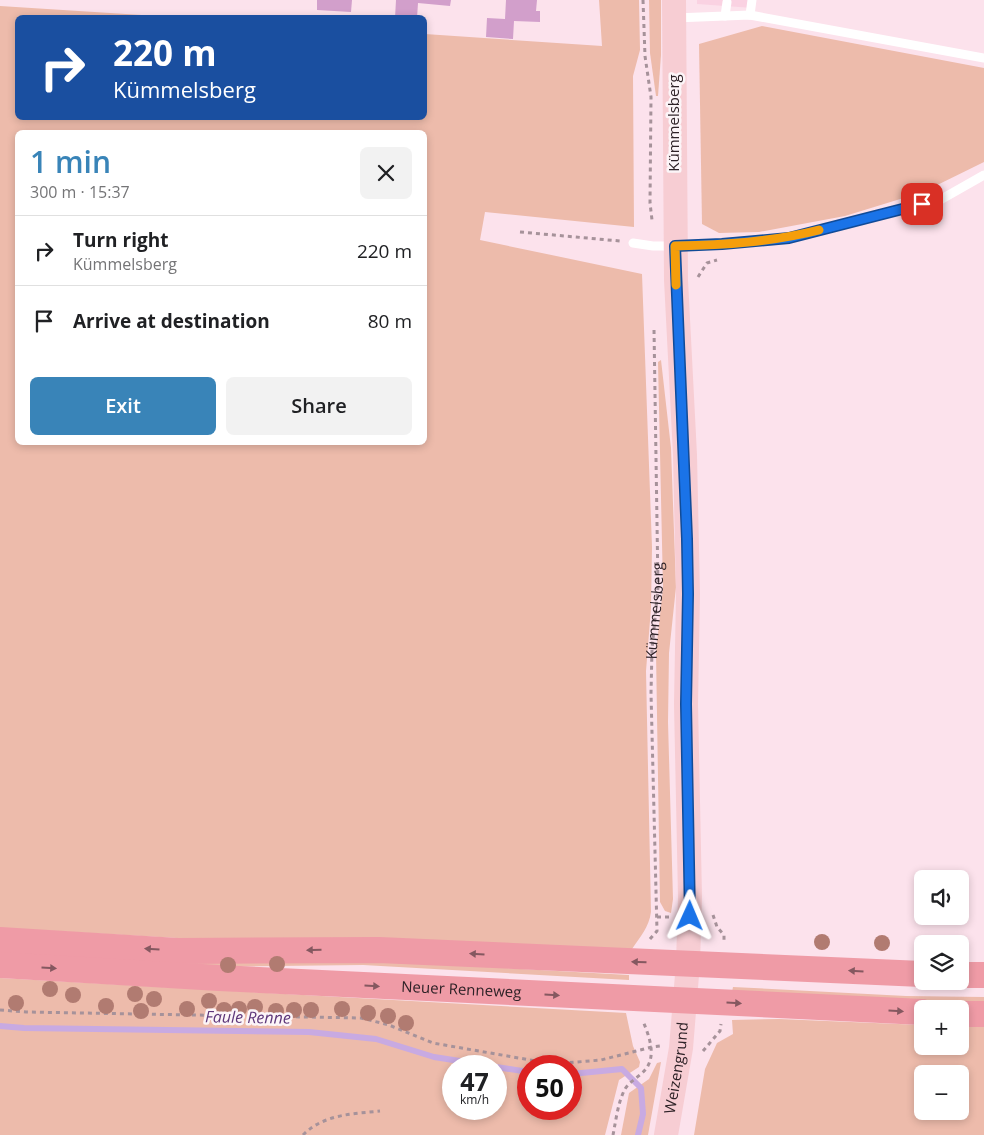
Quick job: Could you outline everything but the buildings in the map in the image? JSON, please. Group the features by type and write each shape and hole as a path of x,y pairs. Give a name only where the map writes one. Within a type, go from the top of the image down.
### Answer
{"main road":[{"name":"Kümmelsberg","path":"674,9 675,246 685,455 688,585 686,704 690,897 686,1001"},
{"path":"0,940 178,951 379,950 914,974"},
{"name":"Neuer Renneweg","path":"0,965 219,978 914,1012"},
{"path":"969,975 984,975"},
{"name":"Weizengrund","path":"666,1135 680,1061 686,1001"},
{"path":"969,1014 984,1014"}],"lane":[{"path":"750,15 752,0"},
{"path":"725,16 727,2"},
{"path":"674,9 725,16 750,15 984,58"},
{"path":"634,242 653,246 675,246 789,238 940,200 984,175"}],"path":[{"name":"Kümmelsberg","path":"643,0 645,56 651,97 650,204 652,220"},
{"path":"520,232 634,242"},
{"name":"Kümmelsberg","path":"645,945 657,931 651,693 652,649 658,587 654,320"},
{"path":"657,917 673,917"},
{"path":"0,1010 361,1018 389,1025 433,1043 553,1064 601,1060 652,1046"},
{"name":"Weizengrund","path":"613,1135 622,1098 628,1086 650,1061 652,1046 641,1014"},
{"path":"303,1135 328,1119 380,1111"}],"shaded area":[{"path":"599,0 639,0 640,50 633,76 634,227 485,212 480,240 642,274 652,547 651,608 646,671 651,912 646,927 632,949 195,939 0,928 0,6 142,15 15,15 15,120 427,120 427,34 602,46"},
{"path":"649,0 661,0 661,55 658,96 656,96 650,53"},
{"path":"697,0 754,0 753,8 697,4"},
{"path":"762,26 984,68 984,162 923,192 845,216 759,232 719,233 702,224 699,44"},
{"path":"661,360 671,448 676,587 669,653 668,722 673,899 671,913 665,911 660,902 656,652 663,588 658,362"},
{"path":"382,961 629,975 629,980 363,965 199,967 187,962"},
{"path":"0,978 626,1013 633,1046 640,1062 639,1067 619,1080 605,1135 0,1135"},
{"path":"733,987 906,996 984,997 984,1003 969,1003 969,1000 907,1001 732,992"},
{"path":"779,1019 914,1025 914,1055 969,1055 969,1026 984,1027 984,1135 694,1135 705,1069 717,1043 733,1034 732,1020"},
{"path":"661,1062 648,1135 621,1135 629,1093 649,1079 657,1063"}],"waterway":[{"name":"Faule Renne","path":"0,1026 24,1028 309,1032 376,1039 442,1058"},
{"name":"Faule Renne","path":"507,1069 517,1070"},
{"name":"Faule Renne","path":"582,1073 622,1069 641,1088 643,1114 638,1135"}],"slow traffic":[{"path":"676,285 675,246 789,238 819,230"}],"route":[{"path":"690,916 686,704 687,539 675,246 789,238 922,204"}]}
